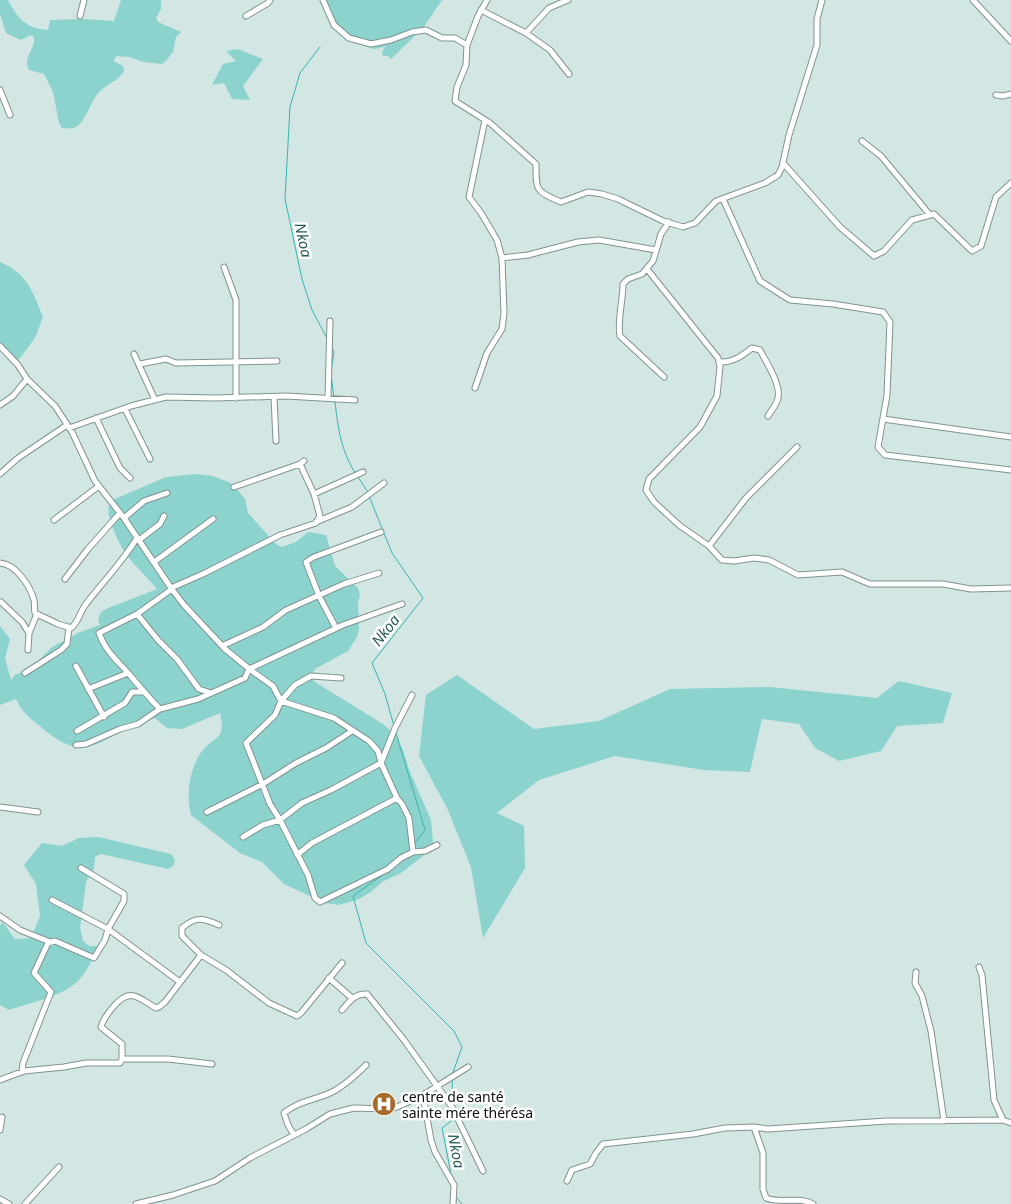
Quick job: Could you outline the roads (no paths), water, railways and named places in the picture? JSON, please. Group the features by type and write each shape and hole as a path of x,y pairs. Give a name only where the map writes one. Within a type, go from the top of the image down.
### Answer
{"street":[{"path":"80,16 84,0"},
{"path":"246,16 270,0"},
{"path":"323,0 334,25 349,38 371,44 426,30 442,38 455,38 466,45"},
{"path":"487,0 466,45 466,65 457,87 455,101 485,120 536,164 536,185 541,193 561,202 588,192 602,194 684,227 695,223 716,201 765,183 778,175 817,45 816,19 822,0"},
{"path":"526,33 549,8 568,0"},
{"path":"973,0 1011,41"},
{"path":"481,10 526,33 550,50 569,74"},
{"path":"0,90 10,115"},
{"path":"996,95 1011,94"},
{"path":"475,388 487,353 502,330 504,313 502,258 497,240 469,197 485,120"},
{"path":"862,141 881,156 930,215"},
{"path":"783,163 840,227 874,256 884,252 912,220 934,214 972,250 981,246 996,197 1011,183"},
{"path":"722,199 760,281 790,300 833,304 883,312 890,322 887,395 878,447 884,455 1011,470"},
{"path":"664,377 620,336 618,327 623,301 623,284 628,279 642,274 653,261 661,234 669,222"},
{"path":"502,258 528,255 578,242 599,240 656,250"},
{"path":"224,267 236,300 236,398"},
{"path":"646,269 718,358 719,362 717,396 700,428 649,479 646,490 654,502 679,525 710,546 722,560 734,561 754,558 769,560 798,575 842,572 870,584 943,584 971,589 1011,588"},
{"path":"328,398 330,320"},
{"path":"0,346 18,365 27,379 54,406 68,426 99,486 122,515 171,589 222,646 273,686 280,701 334,718 369,741 378,751 381,763 397,798 409,818 413,852"},
{"path":"719,362 727,363 744,355 752,348 760,350 778,388 778,399 768,416"},
{"path":"134,354 155,400"},
{"path":"140,364 166,359 176,363 277,361"},
{"path":"0,406 13,396 27,379"},
{"path":"0,474 18,458 68,426 166,397 274,397 355,400"},
{"path":"274,397 276,441"},
{"path":"125,409 150,459"},
{"path":"96,418 120,468 130,478"},
{"path":"883,419 1011,437"},
{"path":"710,546 746,498 798,447"},
{"path":"234,487 302,463 320,516 316,523"},
{"path":"314,494 363,472"},
{"path":"160,710 142,692 104,646 99,633 136,614 171,589 280,535 316,523 352,507 384,483"},
{"path":"54,520 99,486"},
{"path":"65,579 88,549 122,515 144,501 167,493"},
{"path":"0,556 3,563 15,570 25,582 34,601 35,613 58,624 69,627 74,626 84,606 138,539 160,524 164,516"},
{"path":"154,562 213,519"},
{"path":"336,628 306,562 314,557 381,532"},
{"path":"222,646 263,627 286,610 344,584 379,573"},
{"path":"1,602 22,622 29,633"},
{"path":"76,745 86,744 120,729 138,724 160,710 212,693 244,678 249,669 336,628 402,604"},
{"path":"28,650 29,633 37,614"},
{"path":"136,614 200,689 212,693"},
{"path":"25,673 61,650 67,644 69,627"},
{"path":"76,666 104,717"},
{"path":"88,689 128,673"},
{"path":"341,678 311,676 295,685 280,701 276,715 246,743 270,804 308,875 315,898 320,902 388,869 401,858 413,852 425,851 438,845"},
{"path":"77,732 124,703 132,692 142,692"},
{"path":"243,837 263,825 280,820 302,803 331,790 381,763 395,728 412,695"},
{"path":"207,812 263,784 352,731"},
{"path":"297,855 312,843 397,798"},
{"path":"0,807 38,812"},
{"path":"0,916 20,930 50,942 55,941 94,958 124,901 124,894 82,868"},
{"path":"52,900 108,929 180,982"},
{"path":"219,926 198,918 191,920 182,928 182,936 201,956 226,970 269,1003 297,1016 342,963"},
{"path":"22,1072 23,1063 52,992 34,973 50,942"},
{"path":"0,1080 22,1072 86,1063 120,1063 122,1059 122,1044 101,1027 102,1021 119,999 129,994 156,1008 159,1007 201,956"},
{"path":"979,967 982,975 994,1100 1003,1120"},
{"path":"916,972 915,983 922,996 931,1031 944,1121"},
{"path":"329,978 352,998"},
{"path":"342,1010 352,998 367,994 404,1040 452,1107 483,1171"},
{"path":"122,1059 168,1059 212,1064"},
{"path":"294,1135 284,1113 291,1107 332,1092 366,1065"},
{"path":"136,1204 173,1195 215,1181 250,1158 330,1114 343,1110 397,1107 423,1095 468,1067"},
{"path":"423,1095 434,1152 454,1185 452,1204"},
{"path":"0,1130 2,1117"},
{"path":"567,1181 572,1170 590,1164 603,1144 693,1134 725,1128 768,1128 887,1121 1003,1120 1011,1123"},
{"path":"754,1127 762,1153 763,1189 766,1198 774,1202 798,1200 813,1204"},
{"path":"25,1204 59,1167"},
{"path":"0,1199 9,1204"}],"waterway":[{"name":"Nkoa","path":"320,47 300,73 290,107 285,199 302,279 312,310 328,340"},
{"name":"Nkoa","path":"331,371 334,352 332,348"},
{"name":"Nkoa","path":"331,374 334,398"},
{"name":"Nkoa","path":"335,402 344,448 356,474"},
{"name":"Nkoa","path":"358,477 368,492"},
{"name":"Nkoa","path":"369,496 392,553 423,598 372,663 385,694 394,726"},
{"name":"Nkoa","path":"396,733 425,830 415,843"},
{"name":"Nkoa","path":"384,874 353,896 366,943 454,1031 462,1047 452,1075"},
{"name":"Nkoa","path":"452,1079 453,1105"},
{"name":"Nkoa","path":"451,1174 442,1128 455,1118"},
{"name":"Nkoa","path":"456,1197 462,1204"}],"place":[{"name":"centre de santé sainte mére thérésa","path":"384,1104"}]}
